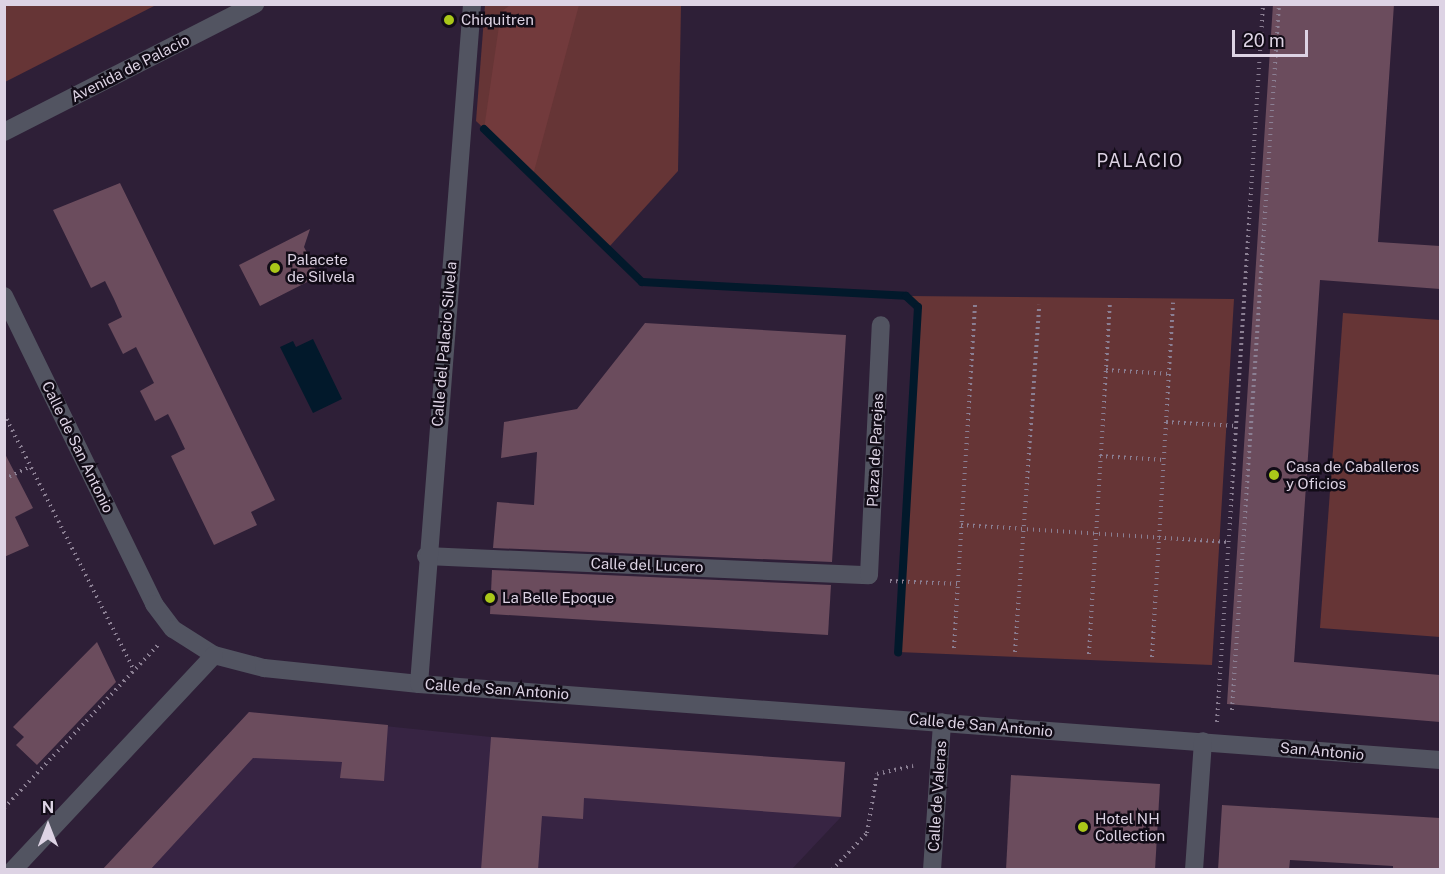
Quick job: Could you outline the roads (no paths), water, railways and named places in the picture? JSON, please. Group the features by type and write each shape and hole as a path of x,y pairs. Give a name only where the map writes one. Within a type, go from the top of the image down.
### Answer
{"street":[{"name":"Avenida de Palacio","path":"4,132 255,4"},
{"name":"Calle del Palacio Silvela","path":"419,684 426,556 472,4"},
{"name":"Calle de San Antonio","path":"4,296 154,604 173,629 214,655 264,669 419,684 1203,741"},
{"name":"Plaza de Parejas","path":"869,575 881,325"},
{"name":"Calle del Lucero","path":"426,556 869,575"},
{"path":"13,870 214,655"},
{"name":"Calle de Valeras","path":"932,870 942,722"},
{"path":"1194,870 1203,741"},
{"name":"San Antonio","path":"1203,741 1440,760"}],"water":[{"path":"313,339 342,399 313,413 280,347 293,341 296,347"}],"waterway":[{"path":"484,129 642,282 906,296 918,307 898,652"}],"place":[{"name":"Chiquitren","path":"449,20"},
{"name":"Palacete de Silvela","path":"275,268"},
{"name":"Casa de Caballeros y Oficios","path":"1274,475"},
{"name":"La Belle Epoque","path":"490,598"},
{"name":"Hotel NH Collection","path":"1083,827"}],"district":[{"name":"PALACIO","path":"1140,161"}]}
